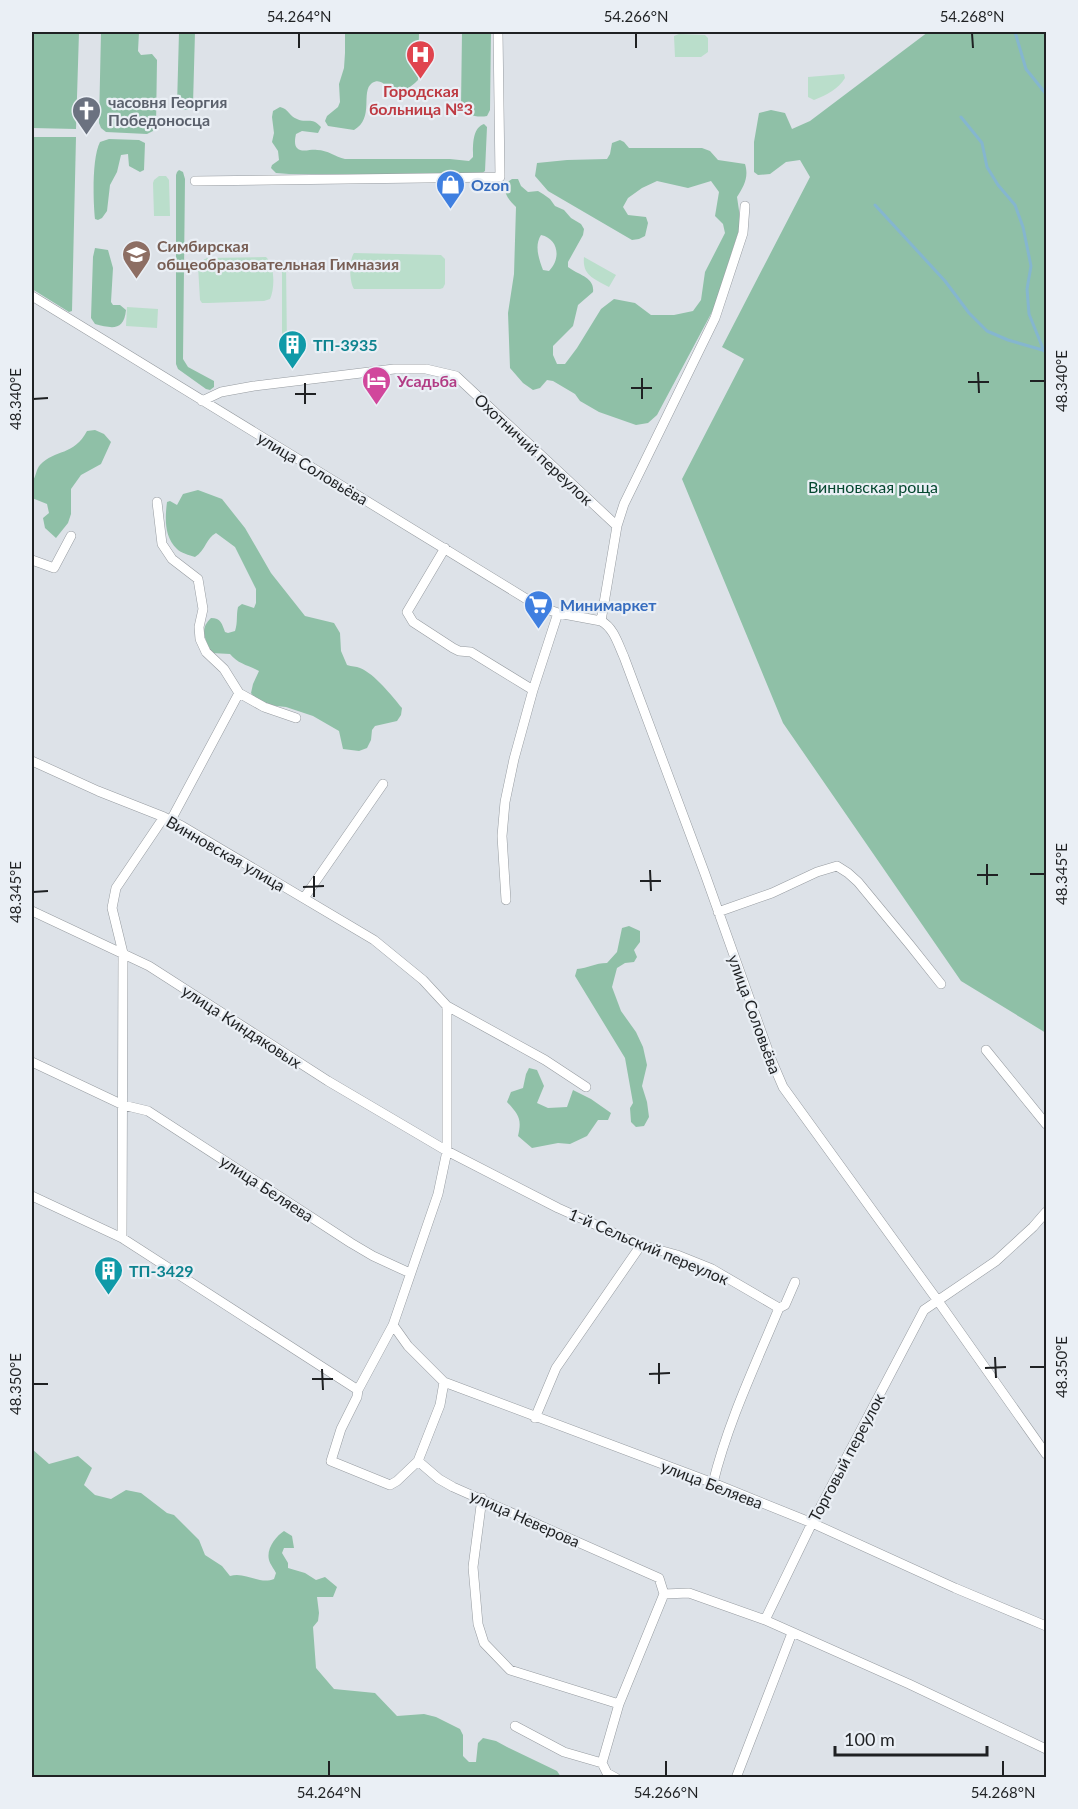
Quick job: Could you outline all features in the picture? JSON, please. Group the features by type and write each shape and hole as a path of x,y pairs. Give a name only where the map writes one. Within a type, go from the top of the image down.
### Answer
{"street":[{"path":"195,181 500,177 498,32"},
{"path":"602,621 617,526 624,504 714,318 743,233 745,206"},
{"name":"улица Соловьёва","path":"32,296 538,606 558,613 602,621 611,630 624,657 783,1087 1047,1454"},
{"name":"Охотничий переулок","path":"202,400 222,392 254,386 394,369 426,369 456,376 617,526"},
{"path":"157,502 162,544 172,559 198,579 203,609 200,639 206,652 224,669 239,693 264,707 296,717"},
{"path":"32,560 54,568 71,536"},
{"path":"445,548 407,612 413,622 453,648 471,652 533,690"},
{"path":"506,900 502,836 505,802 533,690 558,613"},
{"path":"122,1238 123,953 112,908 116,888 167,819 239,693"},
{"name":"Винновская улица","path":"32,761 167,819 304,898 374,940 423,980 447,1005 545,1060 586,1087"},
{"path":"304,898 383,784"},
{"path":"718,912 837,866 858,882 941,984"},
{"name":"улица Киндяковых","path":"32,911 149,966 328,1081 447,1151"},
{"path":"444,1382 440,1405 418,1461 397,1481 390,1485 331,1461 341,1429 357,1397 358,1390 393,1325 438,1194 447,1151 447,1005"},
{"path":"986,1050 1047,1124"},
{"name":"улица Беляева","path":"32,1062 123,1105 148,1111 366,1252 410,1273"},
{"name":"1-й Сельский переулок","path":"447,1151 558,1208 641,1245 677,1255 712,1269 779,1308"},
{"path":"32,1196 122,1238 358,1390"},
{"name":"Торговый переулок","path":"765,1620 812,1523 924,1310 996,1261 1047,1212"},
{"path":"535,1418 556,1368 641,1245"},
{"path":"713,1483 719,1456 730,1426 779,1308 785,1305 795,1282"},
{"name":"улица Беляева","path":"393,1325 408,1346 444,1382 713,1483 812,1523 955,1588 1047,1626"},
{"name":"улица Неверова","path":"418,1461 446,1483 659,1578 664,1594"},
{"path":"482,1498 473,1567 478,1624 484,1643 510,1670 619,1704"},
{"path":"616,1778 607,1773 602,1763 619,1704 664,1594 689,1593 765,1620 1047,1749"},
{"path":"736,1778 792,1633"},
{"path":"515,1726 564,1752 602,1763"}],"green space":[{"path":"32,32 79,32 76,129 32,128"},
{"path":"101,32 139,32 138,51 141,55 152,54 157,60 156,126 155,130 147,134 106,132 101,128 99,123"},
{"path":"179,32 195,32 193,104 188,110 177,106"},
{"path":"345,32 419,32 418,80 409,88 401,91 395,91 382,82 372,83 367,92 364,119 354,130 328,126 325,121 340,102 339,84 344,68"},
{"path":"462,32 491,32 490,110 487,116 472,115 465,112 461,106"},
{"name":"Винновская роща","path":"928,32 1046,32 1046,1033 961,981 783,723 682,479 744,359 722,347 810,177 800,160 786,162 770,174 758,175 754,172 754,142 759,113 771,110 785,113 792,129 810,121"},
{"path":"679,34 705,35 708,38 708,52 701,57 675,57 674,36"},
{"path":"844,74 845,78 832,91 814,100 808,97 808,77"},
{"path":"280,107 294,118 312,121 321,127 318,133 302,131 296,134 296,147 304,151 321,150 345,159 469,161 473,157 475,133 484,124 487,127 485,171 481,174 276,173 271,168 279,160 278,151 272,142 274,133 272,117 273,111"},
{"path":"32,137 76,137 72,311 69,312 32,289"},
{"path":"109,139 139,140 145,143 144,170 140,172 129,166 128,154 121,155 117,172 110,185 107,211 98,220 95,219 94,201 97,149 100,142"},
{"path":"620,140 629,148 702,148 710,151 718,160 745,164 746,169 745,181 737,197 741,224 713,310 657,415 648,423 636,425 599,412 553,381 547,380 540,388 533,390 523,383 510,368 508,313 514,274 516,207 507,196 505,184 512,179 518,179 521,186 528,192 538,191 543,194 555,206 564,210 581,224 584,229 568,262 568,267 589,280 593,292 578,305 573,326 553,346 553,355 557,364 565,364 601,309 614,299 635,303 651,315 674,315 693,311 701,300 705,272 725,233 723,224 715,216 719,192 711,181 688,188 657,181 628,198 623,207 628,215 646,217 648,223 645,236 632,240 548,191 535,176 537,163 607,159 612,143","holes":["541,235 547,237 555,245 556,250 555,261 549,271 543,270 538,248"]},
{"path":"179,170 183,172 185,179 183,359 188,367 214,381 214,387 210,390 178,369 176,364 176,175"},
{"path":"159,176 166,176 169,180 170,216 154,216 153,183"},
{"path":"95,248 108,250 113,268 111,302 126,310 123,322 116,327 95,324 91,318"},
{"path":"354,253 441,255 445,259 445,284 440,289 354,289 350,271"},
{"path":"266,257 271,265 273,277 270,299 202,303 198,266 201,261 207,258"},
{"path":"584,257 616,275 609,287 587,273"},
{"path":"284,261 286,263 287,349 284,351 282,349 282,263"},
{"path":"127,307 158,309 157,328 126,326"},
{"path":"95,430 104,434 111,442 101,464 81,475 71,489 71,514 68,523 56,538 45,528 43,518 49,513 47,504 32,498 32,482 39,467 46,460 76,445 87,431"},
{"path":"198,490 222,499 245,528 271,573 305,616 334,623 340,633 341,651 347,665 366,671 402,708 397,721 375,726 367,748 359,751 343,749 339,731 313,716 286,707 267,705 251,693 259,671 240,662 230,654 212,653 204,635 207,622 211,618 217,619 221,622 225,632 235,631 238,607 242,604 254,608 256,589 235,547 216,533 195,557 181,552 170,539 166,527 167,502 170,501 177,505 183,494"},
{"path":"629,926 640,931 640,942 634,950 637,957 634,962 625,963 617,968 612,987 621,1011 636,1032 643,1047 647,1065 642,1086 649,1117 644,1126 636,1127 631,1122 630,1108 633,1103 625,1058 575,976 577,969 607,963 617,952 622,928"},
{"path":"529,1068 537,1070 544,1086 537,1103 548,1108 567,1107 573,1090 611,1113 608,1120 598,1120 587,1136 570,1144 558,1143 532,1148 518,1136 520,1125 518,1118 507,1102 511,1092 523,1088"},
{"path":"32,1449 49,1464 78,1456 92,1468 84,1485 95,1495 111,1499 126,1490 141,1493 167,1513 174,1515 199,1540 205,1555 222,1566 230,1576 274,1579 276,1573 268,1556 275,1539 284,1531 292,1536 294,1548 284,1548 282,1553 288,1563 288,1568 305,1573 316,1580 325,1577 337,1587 333,1597 317,1597 318,1621 313,1627 316,1668 334,1689 375,1693 397,1716 424,1714 436,1717 460,1729 463,1735 463,1756 469,1762 476,1762 478,1743 483,1738 496,1741 557,1771 561,1777 32,1777"}],"waterway":[{"path":"1015,32 1026,69 1046,94"},
{"path":"961,117 982,143 987,167 998,185 1015,205 1023,227 1031,266 1027,289 1029,314 1044,351"},
{"path":"875,205 945,281 969,313 987,331 1046,351"}],"place":[{"name":"Городская больница №3","path":"421,80"},
{"name":"часовня Георгия Победоносца","path":"87,136"},
{"name":"Ozon","path":"450,210"},
{"name":"Симбирская общеобразовательная Гимназия","path":"136,280"},
{"name":"ТП-3935","path":"292,370"},
{"name":"Усадьба","path":"376,406"},
{"name":"Минимаркет","path":"539,630"},
{"name":"ТП-3429","path":"108,1296"}]}
